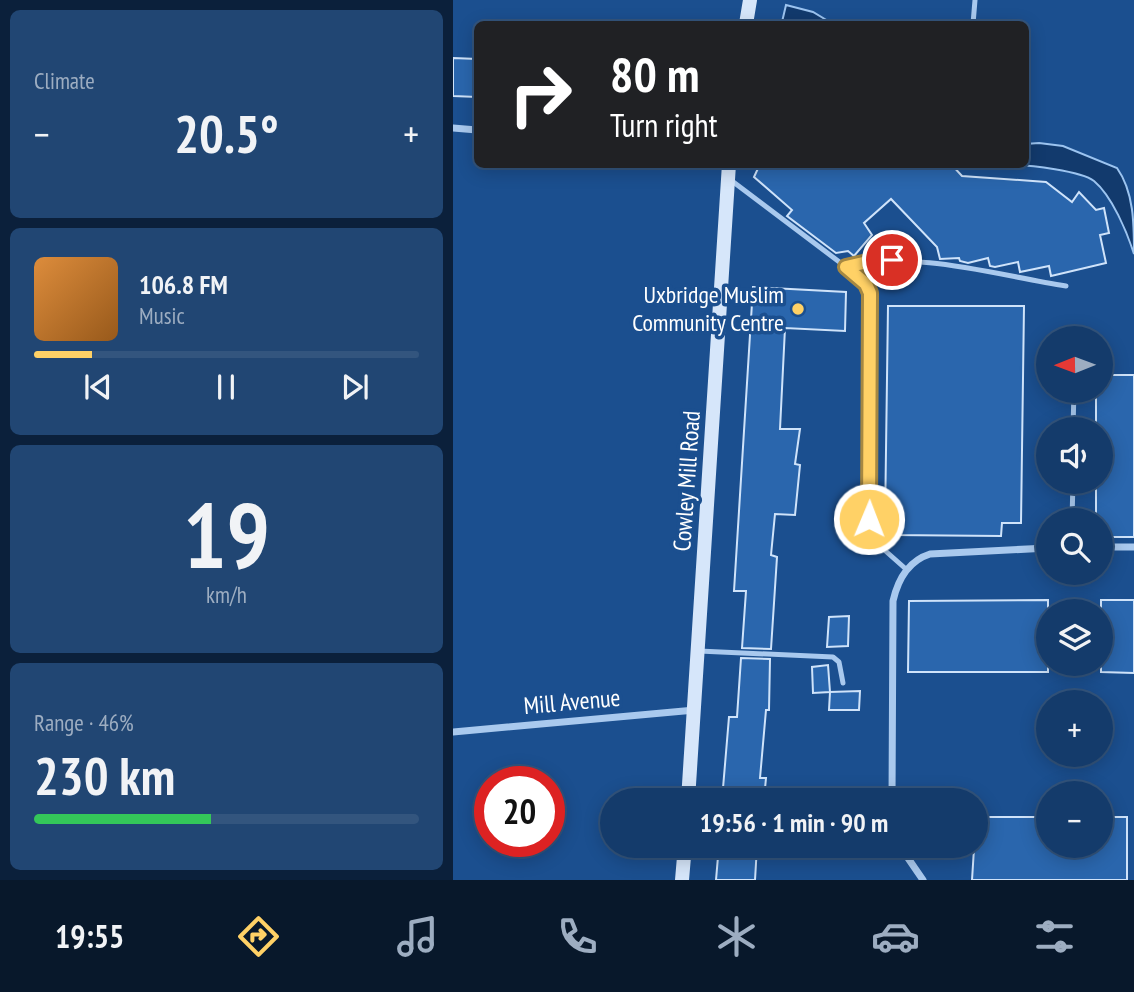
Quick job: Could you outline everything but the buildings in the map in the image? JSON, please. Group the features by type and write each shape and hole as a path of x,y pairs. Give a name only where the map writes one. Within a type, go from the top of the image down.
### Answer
{"street":[{"path":"746,21 750,0"},
{"path":"453,128 474,130"},
{"name":"Cowley Mill Road","path":"690,788 729,172"},
{"path":"1113,547 1134,547"},
{"path":"892,788 893,601 896,586 919,557 930,554 1036,549"},
{"name":"Mill Avenue","path":"453,732 695,710"},
{"path":"682,880 684,858"},
{"path":"908,858 923,880"}],"lane":[{"path":"973,21 975,0"},
{"path":"729,172 866,284 870,293 869,519 881,547 907,570"},
{"path":"846,267 876,260 908,260 1066,286"},
{"path":"699,651 833,656 839,662 843,683"}],"water":[{"path":"786,5 813,12 828,21 782,21"},
{"path":"1029,144 1063,146 1117,168 1130,198 1134,254 1113,205 1101,188 1087,177 1029,166"}],"place":[{"name":"Uxbridge Muslim Community Centre","path":"798,309"}],"route":[{"path":"869,519 870,293 866,284 846,267 876,260 892,260"}]}
